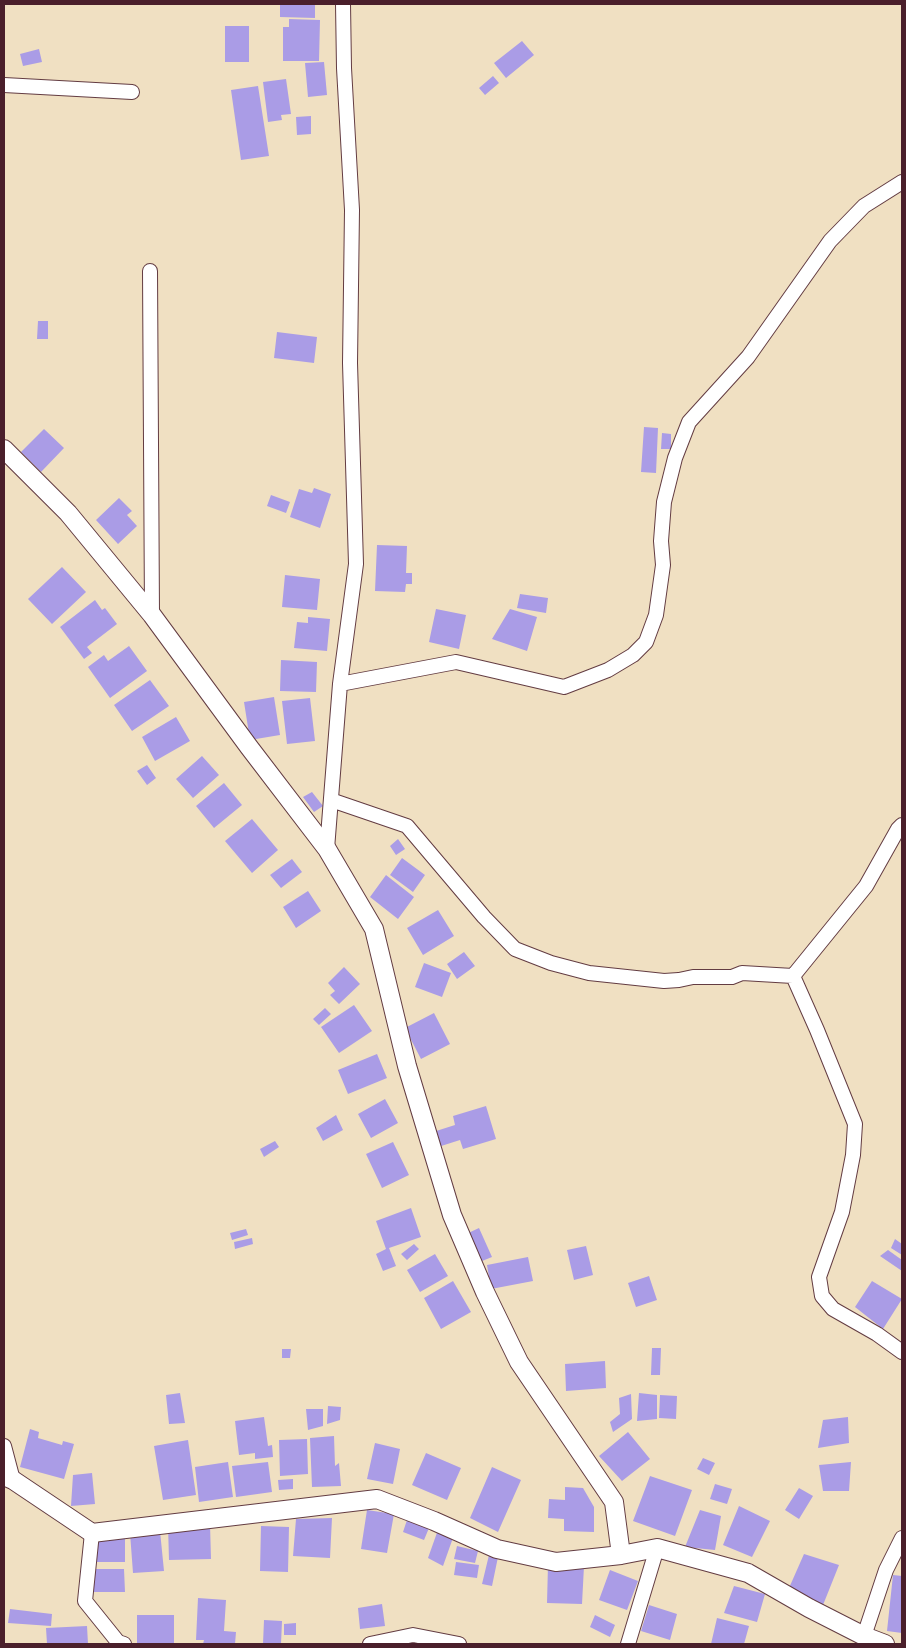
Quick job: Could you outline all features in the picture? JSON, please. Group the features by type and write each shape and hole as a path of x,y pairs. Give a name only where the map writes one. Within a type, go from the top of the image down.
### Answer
{"street":[{"path":"327,849 340,684 356,564 350,363 352,210 344,68 343,4"},
{"path":"4,85 132,92"},
{"path":"340,684 456,662 564,687 608,670 633,655 646,642 656,615 663,565 661,541 664,502 675,458 689,422 748,357 830,241 864,206 902,182"},
{"path":"150,271 152,616"},
{"path":"4,449 68,513 152,616 327,849 374,928 407,1066 452,1215 485,1292 519,1362 614,1502 621,1555"},
{"path":"331,800 408,826 484,917 515,949 551,963 589,973 664,981 693,977 732,976 742,973 793,976"},
{"path":"793,976 866,886 902,824"},
{"path":"793,976 855,1124 853,1156 842,1212 819,1277 822,1296 833,1309 877,1334 902,1352"},
{"path":"4,1446 8,1478 92,1533 377,1499 434,1521 497,1549 556,1562 621,1555 657,1548 748,1573 809,1608 864,1636 885,1644"},
{"path":"92,1533 85,1601 117,1644"},
{"path":"864,1636 886,1570 902,1538"},
{"path":"628,1644 657,1548"},
{"path":"370,1644 413,1635 459,1644"}],"building":[{"path":"280,4 315,4 315,18 280,17"},
{"path":"289,19 320,20 319,61 283,61 283,27 289,27"},
{"path":"225,26 249,26 249,62 225,62"},
{"path":"522,41 534,55 506,78 494,63"},
{"path":"39,49 42,62 23,66 20,54"},
{"path":"324,62 327,95 308,97 305,63"},
{"path":"493,76 499,83 485,95 479,88"},
{"path":"286,79 291,114 281,115 282,120 268,122 263,82"},
{"path":"258,86 269,156 241,160 231,90"},
{"path":"311,116 311,134 297,135 296,117"},
{"path":"38,321 48,321 48,339 37,339"},
{"path":"277,332 317,337 314,363 274,358"},
{"path":"644,427 658,428 656,473 641,472"},
{"path":"44,429 64,448 41,472 21,452"},
{"path":"662,433 671,434 671,449 661,449"},
{"path":"314,488 331,494 320,528 290,517 299,489 312,493"},
{"path":"271,495 290,502 286,513 267,506"},
{"path":"119,498 132,511 127,515 137,526 118,544 96,520"},
{"path":"377,545 407,546 406,573 412,573 412,584 406,584 405,592 375,591"},
{"path":"62,567 86,592 52,624 28,599"},
{"path":"285,575 320,579 317,610 282,607"},
{"path":"520,594 548,598 546,613 517,608"},
{"path":"95,600 102,610 105,608 117,624 87,647 92,653 84,659 60,627"},
{"path":"436,609 466,615 459,649 429,642"},
{"path":"510,609 537,617 527,651 492,639"},
{"path":"308,617 330,619 327,651 294,648 297,622 308,623"},
{"path":"129,646 147,671 110,698 88,667 104,655 108,661"},
{"path":"281,660 317,662 316,692 280,691"},
{"path":"150,680 169,706 132,731 114,705"},
{"path":"274,697 280,735 250,740 244,702"},
{"path":"310,698 315,741 287,744 282,701"},
{"path":"176,717 190,741 155,761 142,737"},
{"path":"202,756 219,775 193,798 176,779"},
{"path":"147,765 156,778 147,785 137,771"},
{"path":"224,783 242,805 214,828 196,806"},
{"path":"312,792 323,806 314,812 303,797"},
{"path":"252,819 278,850 252,873 225,841"},
{"path":"398,839 405,849 396,855 390,846"},
{"path":"402,858 425,875 413,892 390,875"},
{"path":"292,859 302,872 281,888 270,875"},
{"path":"386,875 414,897 398,919 370,897"},
{"path":"308,891 321,911 296,928 283,907"},
{"path":"438,910 454,936 423,955 407,928"},
{"path":"464,952 475,966 457,979 447,964"},
{"path":"424,963 451,973 442,997 415,987"},
{"path":"344,967 360,984 339,1004 330,995 335,991 328,983"},
{"path":"354,1005 372,1031 339,1053 321,1027"},
{"path":"325,1008 331,1014 319,1025 313,1019"},
{"path":"434,1013 450,1044 421,1059 405,1028"},
{"path":"377,1054 387,1078 348,1094 338,1070"},
{"path":"385,1099 398,1123 371,1138 358,1114"},
{"path":"486,1106 496,1139 463,1149 460,1140 438,1147 433,1132 455,1125 453,1116"},
{"path":"336,1115 343,1130 323,1141 316,1128"},
{"path":"275,1141 279,1147 264,1157 260,1149"},
{"path":"393,1142 409,1175 382,1188 366,1154"},
{"path":"411,1208 421,1237 389,1248 396,1266 383,1271 376,1254 386,1249 376,1221"},
{"path":"479,1228 492,1257 477,1263 464,1235"},
{"path":"246,1229 248,1235 232,1240 230,1233"},
{"path":"252,1238 253,1244 235,1249 234,1242"},
{"path":"895,1239 902,1244 902,1255 891,1248"},
{"path":"414,1244 419,1249 407,1260 401,1254"},
{"path":"586,1246 593,1275 574,1280 567,1250"},
{"path":"888,1250 902,1260 902,1271 880,1256"},
{"path":"435,1254 448,1276 420,1292 407,1270"},
{"path":"528,1257 533,1281 491,1289 487,1265"},
{"path":"649,1276 657,1300 636,1307 628,1283"},
{"path":"453,1281 471,1312 441,1329 424,1298"},
{"path":"872,1281 902,1299 883,1329 855,1307"},
{"path":"652,1348 661,1348 660,1375 651,1375"},
{"path":"282,1349 291,1349 290,1358 282,1358"},
{"path":"605,1361 606,1388 566,1391 565,1364"},
{"path":"180,1393 185,1423 169,1424 166,1395"},
{"path":"639,1393 657,1395 657,1419 637,1421"},
{"path":"631,1394 632,1419 613,1432 610,1422 620,1414 619,1398"},
{"path":"660,1395 677,1396 676,1419 659,1418"},
{"path":"328,1406 341,1407 340,1420 327,1424"},
{"path":"306,1409 323,1409 323,1426 308,1430"},
{"path":"264,1417 268,1446 272,1445 273,1457 255,1459 255,1453 239,1455 235,1421"},
{"path":"848,1417 849,1443 818,1448 823,1420"},
{"path":"30,1429 39,1432 38,1438 62,1445 63,1441 74,1444 64,1479 20,1467"},
{"path":"628,1432 650,1459 622,1481 599,1456"},
{"path":"334,1436 335,1466 339,1463 341,1486 312,1487 310,1438"},
{"path":"307,1439 308,1474 280,1476 279,1440"},
{"path":"188,1440 196,1495 163,1500 154,1446"},
{"path":"375,1443 400,1449 393,1484 367,1479"},
{"path":"426,1453 461,1468 447,1500 412,1485"},
{"path":"703,1458 715,1463 709,1475 697,1469"},
{"path":"228,1462 233,1497 199,1502 195,1467"},
{"path":"268,1462 272,1492 236,1497 232,1466"},
{"path":"851,1462 849,1491 823,1491 819,1465"},
{"path":"492,1467 521,1480 498,1532 470,1518"},
{"path":"92,1473 95,1504 71,1506 73,1475"},
{"path":"650,1476 692,1490 675,1536 633,1521"},
{"path":"293,1479 293,1489 279,1490 278,1480"},
{"path":"715,1484 732,1489 727,1504 710,1499"},
{"path":"565,1487 583,1488 594,1507 594,1532 564,1531 564,1519 548,1518 549,1499 565,1500"},
{"path":"799,1488 813,1496 799,1519 785,1510"},
{"path":"739,1506 770,1521 752,1557 723,1545"},
{"path":"367,1510 394,1514 387,1553 361,1549"},
{"path":"700,1510 721,1516 715,1550 685,1547"},
{"path":"332,1518 330,1558 293,1556 296,1519"},
{"path":"407,1520 429,1528 424,1540 403,1532"},
{"path":"210,1524 211,1559 169,1560 168,1525"},
{"path":"261,1526 289,1527 288,1572 260,1571"},
{"path":"439,1527 454,1535 443,1566 428,1558"},
{"path":"160,1531 164,1571 133,1573 130,1533"},
{"path":"95,1539 125,1539 125,1562 95,1562"},
{"path":"457,1546 478,1551 475,1563 454,1559"},
{"path":"804,1554 839,1565 823,1605 789,1588"},
{"path":"489,1555 498,1557 492,1586 482,1584"},
{"path":"456,1562 479,1565 477,1578 454,1575"},
{"path":"548,1565 584,1566 582,1604 547,1603"},
{"path":"92,1569 124,1569 125,1592 92,1592"},
{"path":"610,1570 638,1581 627,1610 599,1600"},
{"path":"893,1575 902,1576 902,1633 887,1631"},
{"path":"734,1586 765,1594 757,1622 724,1613"},
{"path":"198,1598 226,1600 224,1631 236,1632 235,1644 203,1644 204,1640 196,1640"},
{"path":"382,1604 385,1626 360,1629 358,1608"},
{"path":"649,1605 677,1614 670,1640 641,1631"},
{"path":"10,1609 52,1614 51,1626 8,1623"},
{"path":"137,1615 174,1615 174,1644 137,1644"},
{"path":"595,1615 615,1625 610,1637 590,1627"},
{"path":"717,1618 749,1626 744,1644 711,1644"},
{"path":"264,1620 282,1621 281,1644 263,1644"},
{"path":"296,1623 296,1635 284,1635 284,1624"},
{"path":"87,1626 88,1644 47,1644 46,1628"}]}
